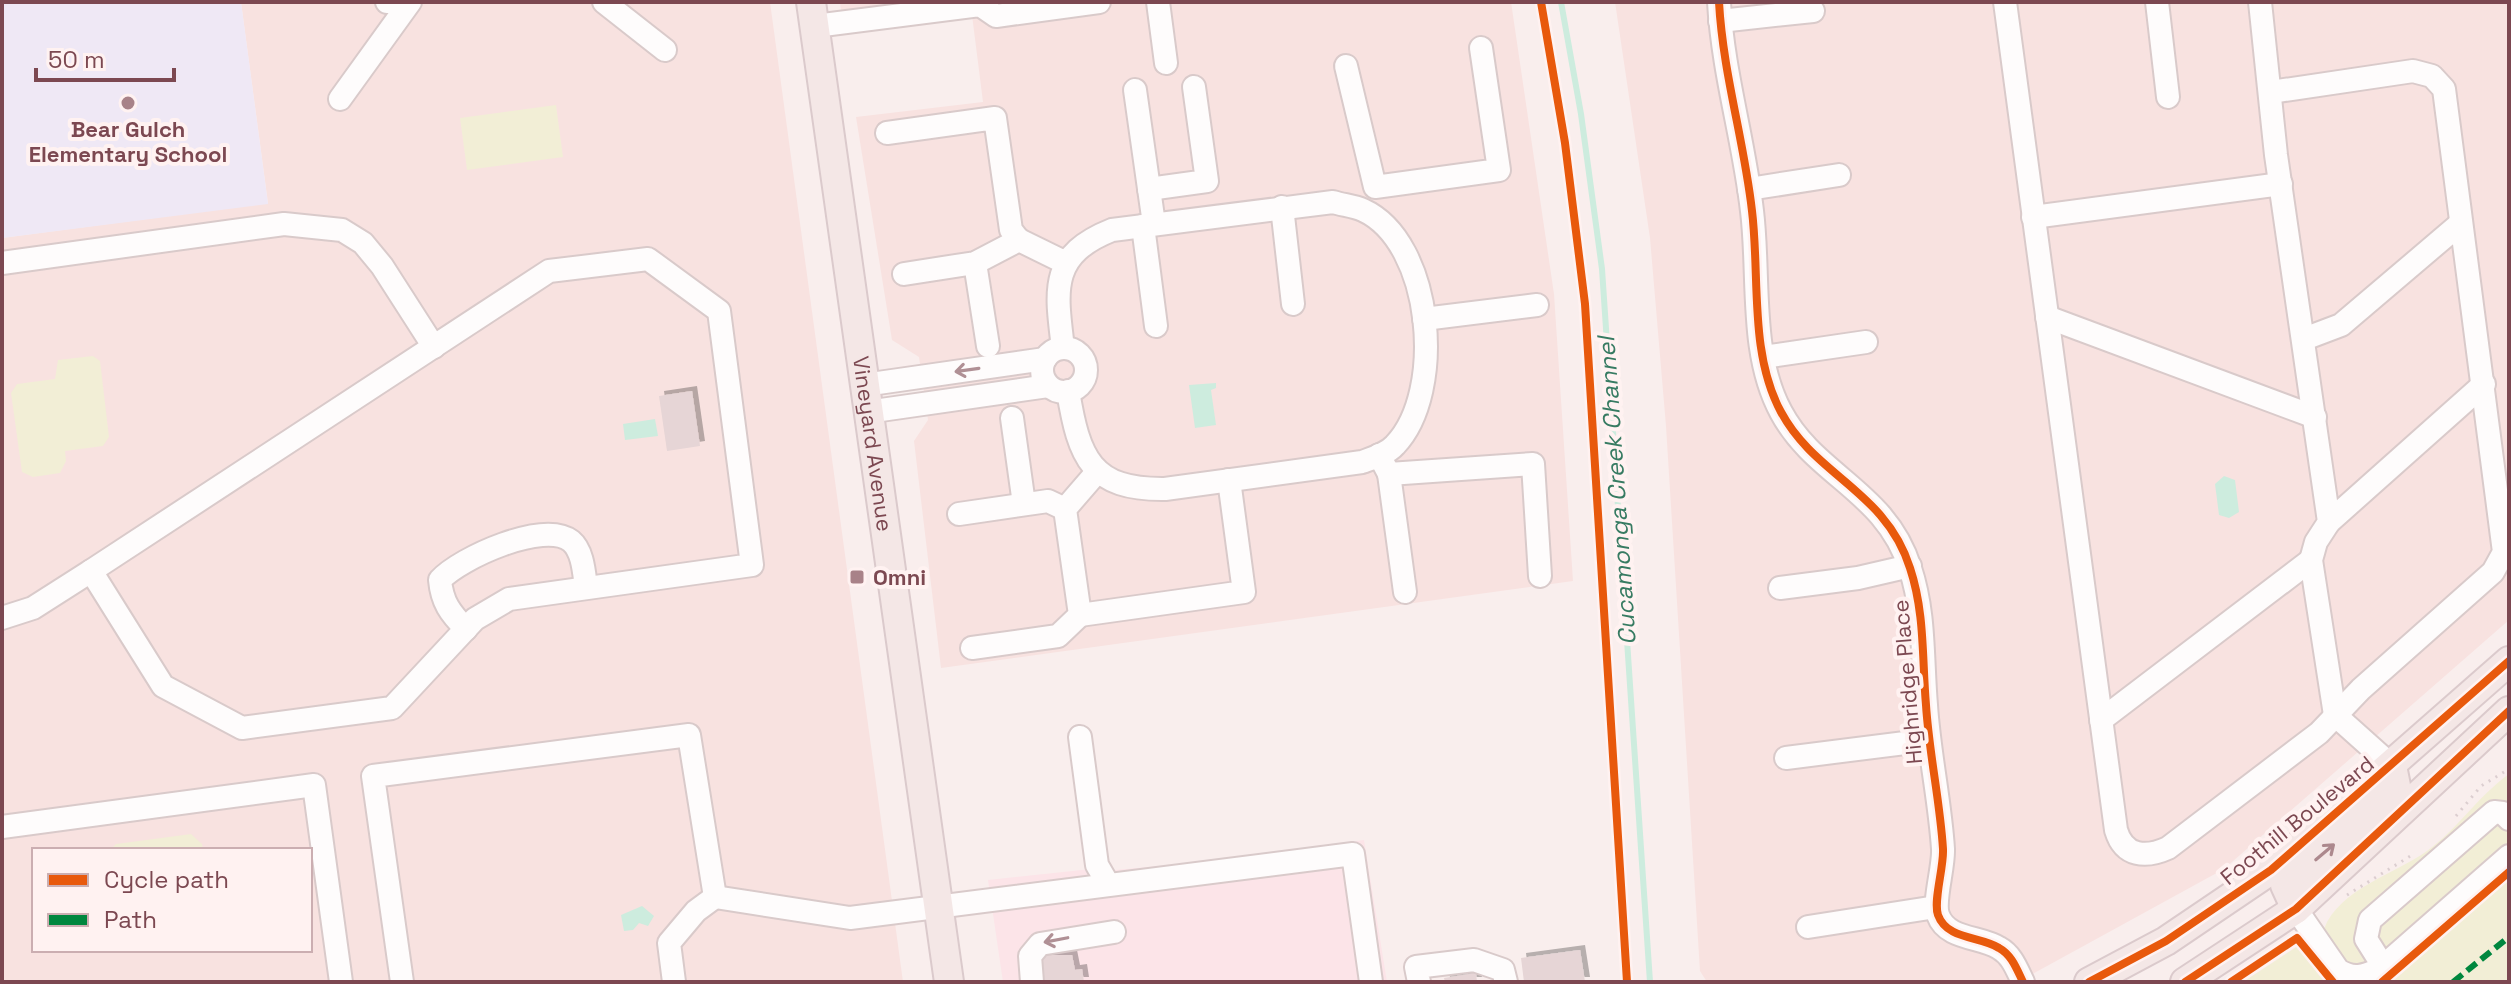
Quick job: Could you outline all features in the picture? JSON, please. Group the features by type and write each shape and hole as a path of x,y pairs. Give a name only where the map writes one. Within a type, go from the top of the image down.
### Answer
{"main road":[{"name":"Vineyard Avenue","path":"813,14 949,982"},
{"name":"Foothill Boulevard","path":"2089,982 2166,941 2271,870 2509,661"},
{"path":"2185,982 2296,909 2509,711"},
{"path":"2296,909 2285,885 2396,786 2392,766"}],"street":[{"path":"340,99 410,2"},
{"path":"604,2 665,50"},
{"path":"813,14 980,5 996,16 1099,2"},
{"path":"1158,2 1166,63"},
{"path":"2005,2 2119,840 2133,853 2151,855 2168,848 2319,733 2501,563 2503,536 2444,89 2432,76 2413,71 2271,92"},
{"path":"2157,2 2168,97"},
{"path":"2260,2 2281,184 2329,522"},
{"path":"1719,12 1813,11"},
{"name":"Highridge Place","path":"1719,12 1733,116 1749,189 1763,357 1781,412 1797,436 1869,499 1900,542 1910,566 1923,633 1929,740 1943,850 1936,907"},
{"path":"1375,187 1499,170 1481,48"},
{"path":"1346,66 1375,187 1364,210"},
{"path":"1149,189 1207,181 1194,87"},
{"path":"1135,90 1149,189 1148,225 1156,326"},
{"path":"887,133 995,118 1011,230 1019,240 1066,263"},
{"path":"1749,189 1839,175"},
{"path":"2033,217 2281,184"},
{"path":"1405,592 1384,464 1412,418 1426,378 1428,347 1424,319 1408,263 1389,232 1364,210 1333,202 1112,230 1093,237 1075,250 1059,276 1054,353 1042,376 1058,388 1083,454 1097,472 1112,483 1138,489 1362,462 1384,464 1533,464 1540,576"},
{"path":"1282,207 1293,304"},
{"path":"2304,339 2341,325 2461,223"},
{"path":"2,263 284,224 342,230 363,243 382,266 434,347"},
{"path":"904,274 975,263 1019,240"},
{"path":"2,618 33,608 549,271 648,259 719,311 752,565 509,599 475,619 392,708 242,728 163,686 91,571"},
{"path":"975,263 988,346"},
{"path":"1424,319 1537,305"},
{"path":"2047,317 2315,417"},
{"path":"1763,357 1866,342"},
{"path":"1054,353 1081,355 1086,367 1084,380 1058,388 866,398 1054,353"},
{"path":"2392,766 2335,715 2311,560 2316,542 2329,522 2484,384"},
{"path":"1012,418 1024,504"},
{"path":"1080,615 1065,509 1097,472"},
{"path":"972,648 1058,636 1080,615 1244,592 1229,480"},
{"path":"959,514 1048,501 1065,509"},
{"path":"466,629 449,612 441,597 440,580 452,567 513,540 560,535 573,542 581,559 586,587"},
{"path":"2101,720 2311,560"},
{"path":"1780,588 1910,566"},
{"path":"402,982 373,776 689,735 715,897"},
{"path":"1080,737 1097,865 1108,884"},
{"path":"1786,758 1929,740"},
{"path":"2,827 314,785 341,982"},
{"path":"2383,966 2366,939 2370,920 2494,812 2503,813 2509,819"},
{"path":"674,982 669,943 696,911 715,897 850,918 1353,854 1371,982"},
{"path":"2296,909 2338,970 2348,976 2364,976 2383,966 2509,856"},
{"path":"1808,927 1936,907 1939,918 1953,933 2000,948 2010,957 2023,982"},
{"path":"1032,982 1030,956 1040,944 1114,932"},
{"path":"1419,982 1416,967 1474,960 1503,970 1506,982"}],"path":[{"path":"2450,824 2473,794 2509,769"},
{"path":"2343,898 2418,851"}],"shaded area":[{"name":"Bear Gulch Elementary School","path":"2,2 241,2 268,204 2,238"},
{"path":"241,2 770,2 903,982 2,982 2,238 268,203"},
{"path":"840,2 1511,2 1554,294 1573,581 941,668 914,441 928,420 919,357 892,340 856,117 983,102 972,15 843,31"},
{"path":"1615,2 2509,2 2509,620 2224,869 2018,982 1707,982 1700,971 1666,426 1650,238"},
{"path":"556,105 563,157 467,170 460,118"},
{"path":"93,356 100,361 109,437 103,446 65,451 66,461 60,473 33,477 22,472 11,393 17,384 55,379 58,360"},
{"path":"1216,383 1216,388 1211,390 1216,425 1195,428 1189,385"},
{"path":"655,419 658,436 625,440 623,424"},
{"path":"2224,476 2235,480 2239,512 2229,518 2219,515 2215,484"},
{"path":"2509,774 2509,978 2505,982 2243,982 2324,929 2331,915 2355,893 2427,851"},
{"path":"191,834 203,848 112,848 116,844"},
{"path":"1364,840 1387,982 1003,982 988,880 1110,867 1115,870 1214,861"},
{"path":"642,906 654,916 648,926 639,923 633,930 624,931 621,915"}],"building":[{"path":"692,391 700,446 667,451 659,396"},
{"path":"1580,950 1585,982 1524,982 1521,958"},
{"path":"1072,955 1075,970 1082,969 1084,982 1035,982 1038,957"},
{"path":"1476,973 1477,982 1445,982 1444,978"}],"waterway":[{"name":"Cucamonga Creek Channel","path":"1561,2 1581,114 1602,269 1650,982"}],"marked path":[{"path":"2453,982 2509,937"}],"cycle path":[{"path":"1541,2 1565,143 1585,304 1627,982"},
{"path":"1719,2 1752,211 1760,340 1771,389 1795,434 1868,502 1899,542 1915,585 1921,619 1927,723 1943,849 1938,915 1942,923 1956,933 2004,951 2023,982"},
{"path":"2089,982 2166,941 2271,870 2509,661"},
{"path":"2185,982 2296,909 2509,711"},
{"path":"2382,982 2509,872"},
{"path":"2231,982 2297,938 2333,982"}],"place":[{"name":"Bear Gulch Elementary School","path":"128,103"},
{"name":"Omni","path":"857,577"}]}
